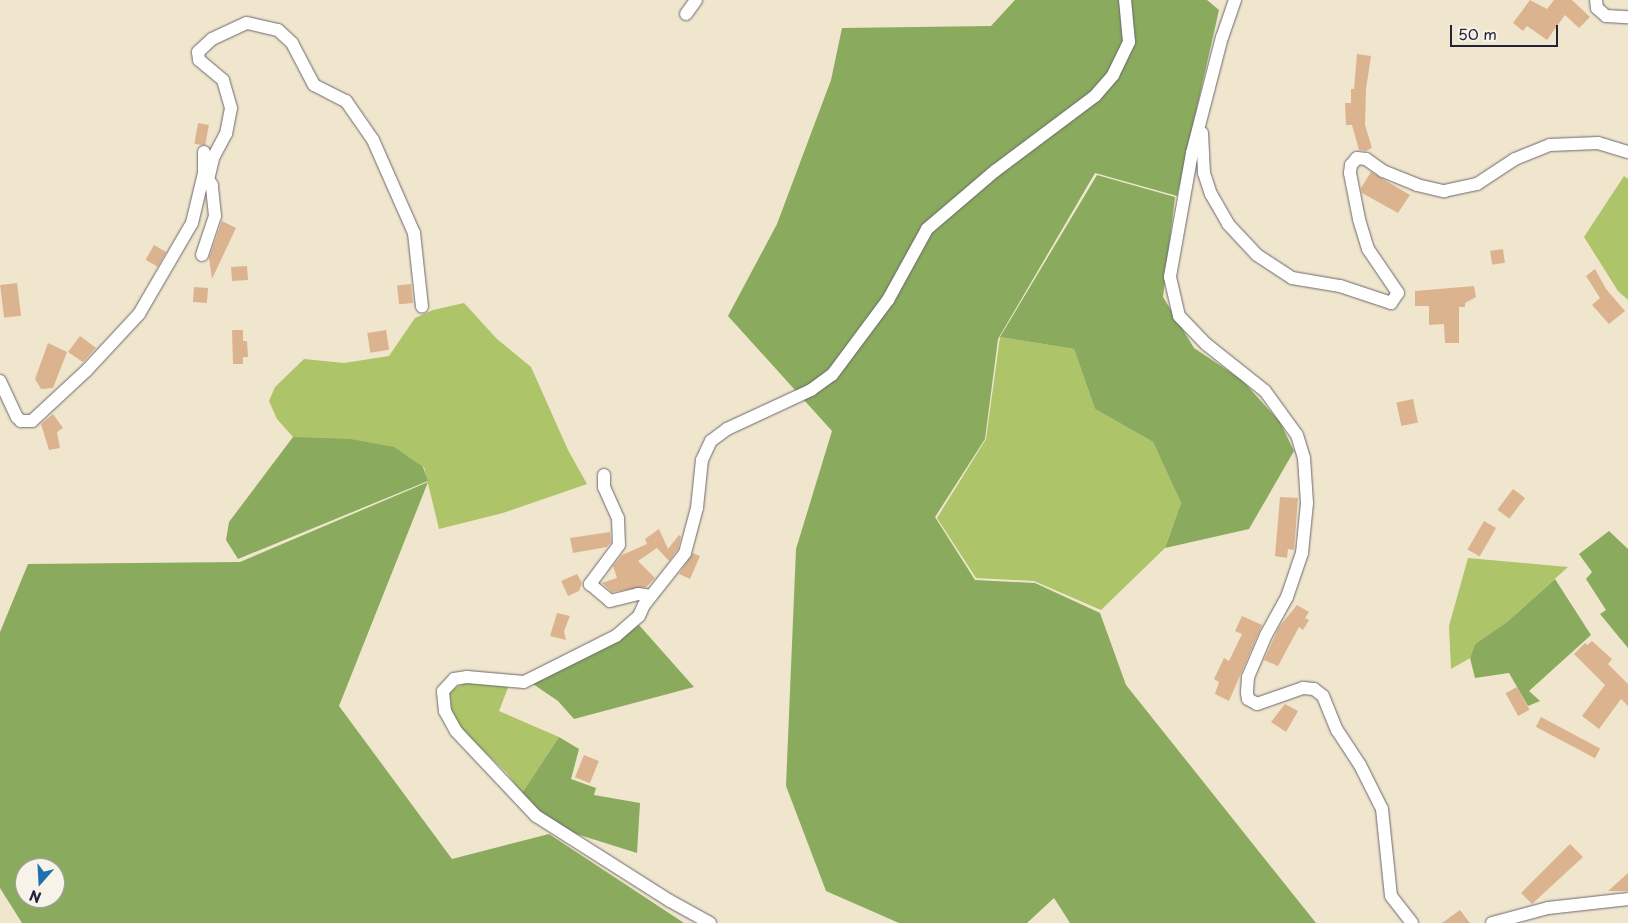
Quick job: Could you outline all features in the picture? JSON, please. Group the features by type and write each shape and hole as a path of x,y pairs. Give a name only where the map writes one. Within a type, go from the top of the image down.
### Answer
{"street":[{"path":"686,14 696,0"},
{"path":"710,923 670,901 536,816 456,731 445,711 443,691 454,679 467,677 524,682 616,636 639,616 685,553 698,508 702,460 711,441 727,429 811,390 832,374 888,300 927,229 995,171 1095,96 1113,75 1129,42 1126,0"},
{"path":"1235,0 1222,37 1192,153 1170,268 1176,309 1191,330 1252,378 1275,403 1297,435 1306,471 1302,554 1288,597 1266,635 1248,677 1246,693 1248,699 1257,704 1303,688 1314,689 1323,696 1338,730 1360,765 1382,809 1391,896 1412,923"},
{"path":"1596,0 1597,8 1606,16 1628,17"},
{"path":"0,381 17,417 26,422 42,414 86,371 143,308 192,222 231,108 223,80 199,60 198,52 212,39 247,22 278,30 296,49 314,85 346,101 373,140 414,233 422,308"},
{"path":"1204,112 1202,152 1207,184 1221,215 1248,247 1272,267 1292,278 1340,286 1391,303 1398,293 1368,249 1359,219 1350,173 1351,165 1356,158 1366,159 1383,171 1417,185 1444,191 1477,184 1515,159 1550,145 1598,143 1628,152"},
{"path":"202,255 215,221 204,152"},
{"path":"604,475 604,487 618,518 619,545 590,584 610,601 638,594 652,596"},
{"path":"1492,923 1548,908 1628,899"}],"green space":[{"path":"1015,0 1207,0 1219,10 1177,196 1095,173 998,339 985,439 935,517 975,580 1035,583 1100,613 1126,685 1316,923 1070,923 1054,898 1027,923 899,923 826,891 786,786 796,549 832,431 728,316 777,224 831,80 842,28 991,26"},
{"path":"1097,175 1175,197 1163,297 1194,348 1242,380 1280,422 1294,451 1249,529 1165,548 1181,503 1153,442 1095,409 1074,349 1000,337"},
{"path":"1624,176 1628,179 1628,300 1618,291 1584,237"},
{"path":"464,303 497,339 531,367 568,450 587,484 503,513 439,529 424,467 293,437 277,419 269,401 275,387 304,359 344,363 389,356 415,318 433,310"},
{"path":"1000,337 1074,349 1095,409 1153,442 1181,503 1165,548 1101,610 1034,581 976,578 937,518 986,439"},
{"path":"293,437 350,439 394,447 423,467 428,481 238,559 226,540 229,522"},
{"path":"428,482 339,706 452,859 549,834 684,923 22,923 0,888 0,632 28,564 240,562"},
{"path":"1609,531 1628,549 1628,648 1600,614 1606,610 1586,579 1592,572 1579,554"},
{"path":"1468,558 1568,567 1507,622 1475,644 1470,658 1451,669 1449,626"},
{"path":"1555,579 1591,635 1529,691 1540,701 1528,706 1509,673 1475,678 1470,658 1475,644 1507,622"},
{"path":"639,625 694,687 574,719 558,701 533,684 621,638"},
{"path":"466,682 509,685 499,711 559,737 522,793 506,772 457,726 451,711 450,691"},
{"path":"559,737 579,749 571,779 596,788 594,795 640,803 637,853 570,832 543,814 522,793"}],"building":[{"path":"1530,0 1547,9 1554,0 1572,0 1590,17 1579,28 1565,15 1547,40 1527,26 1523,31 1513,23"},
{"path":"1357,54 1371,56 1366,89 1365,125 1372,148 1366,151 1359,150 1352,125 1346,125 1345,103 1351,103 1351,89 1354,89"},
{"path":"198,123 209,125 205,146 194,144"},
{"path":"1371,172 1410,195 1398,213 1362,193 1361,188"},
{"path":"222,221 236,228 212,279 209,258"},
{"path":"154,245 166,252 158,267 146,260"},
{"path":"1503,249 1505,263 1492,265 1490,251"},
{"path":"247,266 248,280 232,281 231,267"},
{"path":"1595,269 1606,289 1625,311 1609,324 1592,305 1600,298 1586,276"},
{"path":"17,283 21,316 4,318 0,285"},
{"path":"411,284 413,303 399,304 397,285"},
{"path":"1474,286 1476,297 1465,303 1465,307 1459,307 1459,343 1445,343 1444,324 1429,325 1429,306 1415,306 1415,291"},
{"path":"194,287 208,288 207,303 193,302"},
{"path":"232,330 243,330 243,341 247,341 248,357 243,357 243,364 233,364"},
{"path":"386,330 389,350 370,353 367,333"},
{"path":"80,336 96,348 83,362 68,352"},
{"path":"48,343 67,352 53,388 41,389 35,379"},
{"path":"1413,399 1418,422 1401,426 1396,403"},
{"path":"53,414 63,428 57,432 60,448 49,450 41,424"},
{"path":"1513,489 1525,498 1509,519 1497,510"},
{"path":"1280,497 1298,498 1294,550 1288,549 1287,558 1275,556"},
{"path":"1484,521 1496,528 1480,557 1468,550"},
{"path":"659,529 668,549 679,535 681,537 678,549 669,561 657,548 638,561 655,578 646,587 612,592 602,583 617,578 613,566 622,555 647,544 645,539"},
{"path":"610,532 611,542 607,547 573,553 570,538"},
{"path":"693,553 700,556 690,579 679,574"},
{"path":"577,574 582,583 579,591 568,596 561,581"},
{"path":"1297,605 1309,612 1305,618 1309,620 1303,630 1299,627 1278,666 1264,660 1279,627"},
{"path":"557,613 570,616 564,631 566,640 550,636"},
{"path":"1242,616 1262,625 1229,701 1215,694 1219,682 1214,679 1224,658 1229,661 1242,634 1235,631"},
{"path":"1592,641 1612,659 1608,664 1628,684 1628,706 1621,699 1599,729 1582,716 1605,685 1574,654 1585,643 1587,645"},
{"path":"1517,687 1530,710 1518,716 1506,693"},
{"path":"1285,704 1298,711 1286,732 1271,722"},
{"path":"1541,717 1600,748 1595,758 1536,727"},
{"path":"584,755 599,761 590,783 575,777"},
{"path":"1570,844 1583,857 1532,904 1521,893"},
{"path":"1628,873 1628,891 1608,891"},
{"path":"1460,910 1470,923 1442,923"}]}
